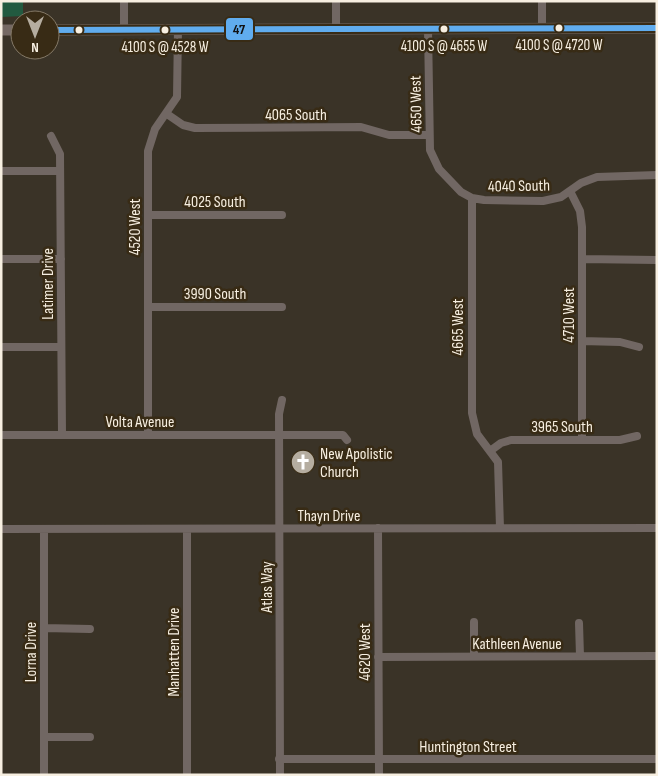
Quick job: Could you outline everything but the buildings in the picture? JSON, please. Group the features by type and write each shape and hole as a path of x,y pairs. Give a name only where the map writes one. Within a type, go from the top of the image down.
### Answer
{"main road":[{"path":"60,30 657,28"}],"street":[{"path":"124,1 124,29"},
{"path":"336,1 336,29"},
{"path":"542,1 542,28"},
{"name":"4520 West","path":"148,434 149,145 154,129 167,114 178,92 178,29"},
{"name":"4650 West","path":"428,29 428,135 430,150"},
{"name":"4065 South","path":"167,114 178,123 195,128 361,127 389,135 428,135"},
{"name":"Latimer Drive","path":"51,136 59,150 60,171 62,434"},
{"name":"4040 South","path":"430,150 433,160 444,176 461,192 472,198 497,201 543,201 560,197 581,183 597,177 657,175"},
{"path":"1,171 60,171"},
{"name":"4710 West","path":"570,191 580,211 582,259 582,440"},
{"name":"4665 West","path":"472,198 472,413 477,434 490,451 499,469 500,528"},
{"name":"4025 South","path":"148,215 282,214"},
{"path":"1,259 61,259"},
{"path":"582,259 657,260"},
{"name":"3990 South","path":"148,307 282,307"},
{"path":"582,341 620,342 639,347"},
{"path":"1,347 61,347"},
{"name":"Atlas Way","path":"280,775 280,435 282,400"},
{"name":"Volta Avenue","path":"1,435 280,435 343,436 347,440"},
{"name":"3965 South","path":"490,451 507,440 620,440 637,436"},
{"name":"4620 West","path":"378,528 379,775"},
{"name":"Thayn Drive","path":"1,529 657,528"},
{"name":"Lorna Drive","path":"44,529 44,775"},
{"name":"Manhatten Drive","path":"187,529 187,775"},
{"path":"474,622 474,656"},
{"path":"580,623 580,656"},
{"path":"44,628 90,628"},
{"name":"Kathleen Avenue","path":"378,657 657,656"},
{"path":"44,737 90,737"},
{"name":"Huntington Street","path":"279,760 657,759"}],"green space":[{"path":"1,1 23,1 23,10 10,10 10,17 1,17"}],"transit line":[{"name":"47","path":"60,30 657,28"}],"place":[{"name":"4100 S @ 4720 W","path":"559,28"},
{"name":"4100 S @ 4655 W","path":"444,29"},
{"name":"4100 S @ 4528 W","path":"165,30"},
{"name":"New Apolistic Church","path":"303,462"}]}
